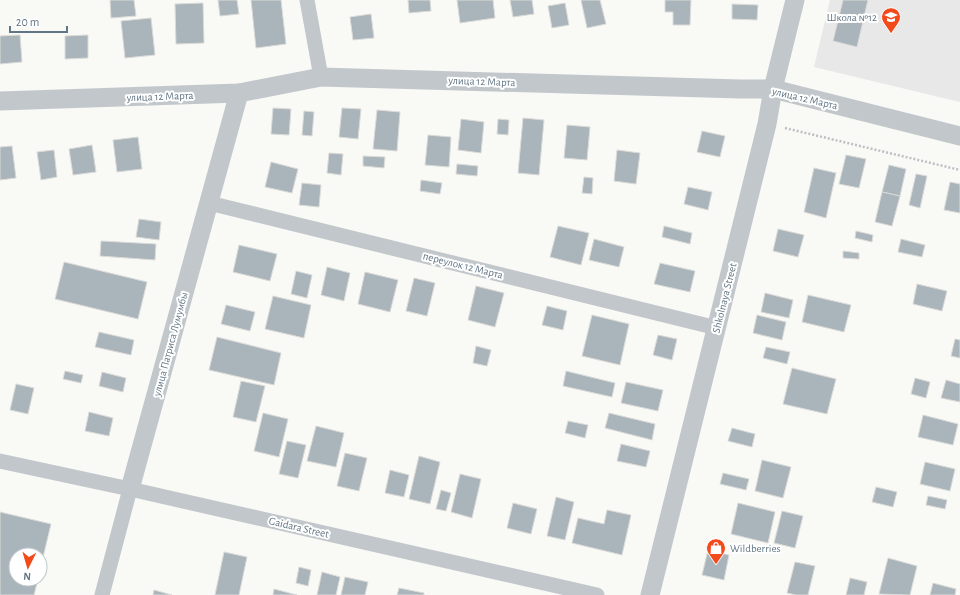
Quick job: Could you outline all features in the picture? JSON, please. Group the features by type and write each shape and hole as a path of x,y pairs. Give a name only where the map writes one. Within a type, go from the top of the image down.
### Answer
{"street":[{"path":"307,0 321,77"},
{"name":"Shkolnaya Street","path":"650,595 767,124 773,89 795,0"},
{"name":"улица 12 Марта","path":"0,101 239,93 321,77 773,89 960,136"},
{"name":"улица Патриса Лумумбы","path":"102,595 239,93"},
{"name":"переулок 12 Марта","path":"209,203 717,328"},
{"name":"Gaidara Street","path":"0,461 597,595"}],"path":[{"path":"767,124 960,170"}],"shaded area":[{"name":"Школа №12","path":"830,0 960,0 960,102 814,67"}],"building":[{"path":"110,0 134,0 136,16 111,18"},
{"path":"218,0 237,0 239,14 220,16"},
{"path":"251,0 281,0 286,44 256,48"},
{"path":"408,0 430,0 431,11 409,13"},
{"path":"457,0 493,0 495,18 460,23"},
{"path":"510,0 532,0 534,14 513,17"},
{"path":"581,0 600,0 606,24 587,28"},
{"path":"665,0 691,0 690,25 673,25 673,12 665,12"},
{"path":"843,0 868,0 857,47 833,41"},
{"path":"203,3 204,43 176,44 175,4"},
{"path":"565,3 569,25 552,28 548,6"},
{"path":"732,4 758,5 757,20 732,19"},
{"path":"371,14 374,38 353,40 350,17"},
{"path":"151,18 155,55 125,58 121,21"},
{"path":"20,35 22,62 0,64 0,36"},
{"path":"88,35 88,58 65,59 65,36"},
{"path":"273,108 291,109 289,135 271,134"},
{"path":"342,108 361,109 358,139 339,137"},
{"path":"377,110 400,112 397,151 373,149"},
{"path":"304,111 314,112 312,136 302,135"},
{"path":"523,118 544,120 539,175 518,173"},
{"path":"461,119 484,122 481,153 458,150"},
{"path":"498,119 509,120 508,135 497,134"},
{"path":"567,125 590,127 587,160 564,158"},
{"path":"702,131 725,136 720,157 697,152"},
{"path":"428,135 451,137 449,167 425,165"},
{"path":"138,137 142,169 117,172 113,140"},
{"path":"92,145 96,172 73,175 69,149"},
{"path":"12,146 16,178 0,180 0,147"},
{"path":"54,150 57,177 41,180 37,152"},
{"path":"617,150 640,153 636,184 614,181"},
{"path":"329,153 343,154 341,175 327,173"},
{"path":"846,155 866,159 859,188 839,184"},
{"path":"363,156 385,157 384,168 363,166"},
{"path":"271,162 298,169 292,193 265,187"},
{"path":"457,164 478,166 477,176 456,174"},
{"path":"889,165 906,169 900,196 882,192"},
{"path":"814,168 836,173 826,218 804,212"},
{"path":"916,174 927,176 920,208 909,205"},
{"path":"584,177 593,178 592,194 582,193"},
{"path":"421,180 442,183 440,194 420,191"},
{"path":"950,182 960,184 960,213 944,210"},
{"path":"302,183 321,185 319,207 299,205"},
{"path":"688,187 712,192 708,210 684,204"},
{"path":"882,192 900,196 892,226 875,222"},
{"path":"139,219 161,222 159,240 136,237"},
{"path":"558,226 589,233 581,265 550,257"},
{"path":"664,226 692,233 690,244 662,237"},
{"path":"778,229 804,235 798,257 773,251"},
{"path":"856,231 873,235 872,242 855,238"},
{"path":"594,239 624,247 619,267 589,260"},
{"path":"901,239 925,245 922,257 898,252"},
{"path":"101,241 156,244 155,260 100,256"},
{"path":"239,245 277,254 270,281 233,272"},
{"path":"843,251 859,253 859,259 843,258"},
{"path":"64,262 147,282 138,319 55,299"},
{"path":"660,263 695,271 690,292 654,284"},
{"path":"327,267 350,273 344,301 321,295"},
{"path":"296,271 312,275 307,298 291,294"},
{"path":"365,272 398,280 390,312 358,304"},
{"path":"414,278 435,283 427,316 406,311"},
{"path":"917,284 947,291 942,311 913,304"},
{"path":"476,286 504,293 495,327 468,320"},
{"path":"765,293 793,300 789,318 761,312"},
{"path":"808,295 851,305 844,332 802,322"},
{"path":"273,296 311,305 304,338 265,329"},
{"path":"226,305 255,312 250,331 221,324"},
{"path":"547,306 567,311 563,330 542,325"},
{"path":"592,315 629,324 620,365 582,356"},
{"path":"757,315 786,322 782,340 753,333"},
{"path":"99,332 134,340 131,355 95,347"},
{"path":"658,335 677,339 672,360 653,355"},
{"path":"217,337 281,353 274,385 209,370"},
{"path":"955,339 960,340 960,358 951,356"},
{"path":"476,346 491,350 487,366 473,363"},
{"path":"766,347 790,352 787,364 763,358"},
{"path":"792,368 836,379 827,414 783,404"},
{"path":"65,371 83,375 81,383 63,379"},
{"path":"566,371 615,383 612,397 563,386"},
{"path":"102,372 126,378 123,392 99,386"},
{"path":"915,378 930,382 926,398 911,394"},
{"path":"946,380 960,384 960,402 941,398"},
{"path":"241,381 265,386 256,422 233,417"},
{"path":"626,382 663,390 658,411 621,403"},
{"path":"16,384 34,388 28,414 10,410"},
{"path":"89,412 113,418 109,436 85,431"},
{"path":"263,413 288,419 279,457 254,451"},
{"path":"609,413 655,424 652,440 605,428"},
{"path":"923,415 958,424 953,445 918,437"},
{"path":"568,421 588,425 585,438 565,433"},
{"path":"316,426 344,433 336,467 307,461"},
{"path":"732,428 755,434 752,447 728,441"},
{"path":"287,441 306,445 298,478 279,474"},
{"path":"621,444 650,451 646,467 617,461"},
{"path":"345,453 367,458 359,491 337,486"},
{"path":"419,456 440,462 430,504 409,499"},
{"path":"762,460 791,467 783,498 755,491"},
{"path":"925,462 955,469 950,491 920,484"},
{"path":"390,470 409,475 404,497 385,493"},
{"path":"723,473 749,479 746,490 720,484"},
{"path":"460,474 481,479 472,518 451,512"},
{"path":"876,487 897,492 893,507 872,502"},
{"path":"441,490 451,493 446,511 436,509"},
{"path":"928,496 947,500 945,509 926,505"},
{"path":"556,497 574,502 565,540 547,536"},
{"path":"513,503 537,509 531,534 507,528"},
{"path":"738,503 775,512 768,543 731,534"},
{"path":"607,510 631,515 622,555 572,543 578,518 604,524"},
{"path":"782,511 803,516 795,548 774,543"},
{"path":"0,512 51,524 46,547 8,547 8,587 36,587 34,595 0,595"},
{"name":"Wildberries","path":"708,550 729,555 724,580 702,575"},
{"path":"224,552 247,557 239,595 215,595"},
{"path":"888,558 917,566 910,595 879,594"},
{"path":"795,562 815,566 808,595 787,593"},
{"path":"299,567 311,570 308,586 296,583"},
{"path":"322,572 340,577 336,595 317,595"},
{"path":"345,577 368,582 365,595 341,595"},
{"path":"850,578 867,582 864,595 846,595"},
{"path":"933,583 956,589 955,595 930,595"},
{"path":"399,588 424,593 424,595 397,595"},
{"path":"274,589 297,595 273,595"},
{"path":"154,590 172,595 153,595"}],"place":[{"name":"Школа №12","path":"891,34"},
{"name":"Wildberries","path":"716,565"}]}
